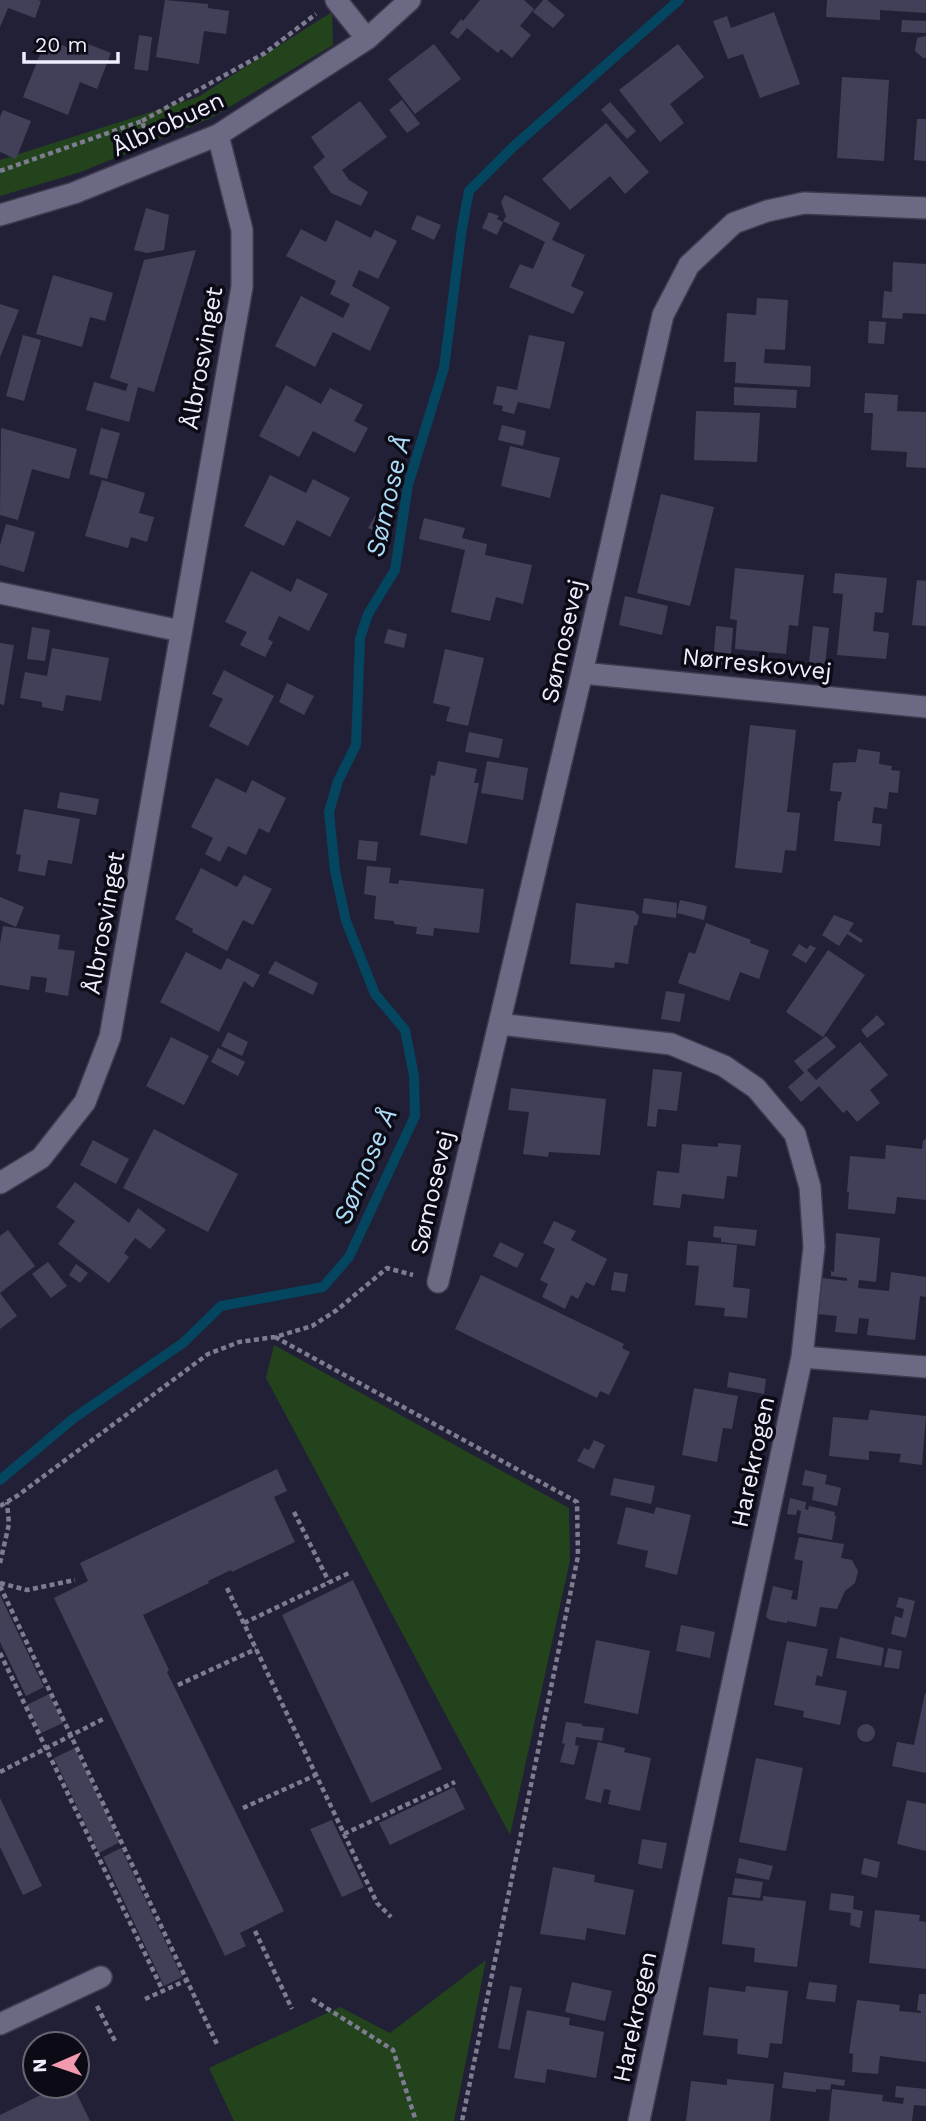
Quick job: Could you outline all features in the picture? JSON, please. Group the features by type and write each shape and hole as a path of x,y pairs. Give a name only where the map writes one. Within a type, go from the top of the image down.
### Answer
{"street":[{"name":"Ålbrobuen","path":"0,215 74,193 218,135 367,39 410,0"},
{"path":"330,4 367,39"},
{"name":"Ålbrosvinget","path":"0,1183 41,1158 85,1102 110,1037 242,287 242,230 218,135"},
{"name":"Sømosevej","path":"438,1282 582,673 663,315 689,265 734,223 767,211 804,203 926,208"},
{"path":"0,593 181,631"},
{"name":"Nørreskovvej","path":"582,673 926,708"},
{"name":"Harekrogen","path":"499,1024 671,1044 724,1066 756,1088 795,1134 810,1187 814,1247 802,1357 639,2121"},
{"path":"802,1357 926,1367"},
{"path":"0,2024 101,1977"}],"path":[{"path":"0,171 142,121 265,53 330,4"},
{"path":"142,121 156,162"},
{"path":"0,1506 208,1353 239,1342 275,1337 312,1326 337,1310 387,1268 438,1282"},
{"path":"275,1337 577,1503 578,1556 463,2121"},
{"path":"0,1563 9,1524 7,1502"},
{"path":"294,1512 329,1582"},
{"path":"244,1624 351,1572"},
{"path":"0,1585 27,1590 75,1580"},
{"path":"0,1585 217,2045"},
{"path":"227,1588 377,1903 391,1917"},
{"path":"178,1685 256,1649"},
{"path":"0,1653 163,1991"},
{"path":"0,1772 103,1719"},
{"path":"243,1808 316,1775"},
{"path":"344,1834 455,1782"},
{"path":"255,1931 292,2009"},
{"path":"145,1999 187,1980"},
{"path":"312,1999 393,2050 416,2121"},
{"path":"102,2015 116,2040"}],"green space":[{"path":"332,12 333,45 211,118 81,172 0,196 0,160 198,97"},
{"path":"274,1345 569,1508 570,1560 510,1835 266,1378"},
{"path":"486,1960 454,2121 234,2121 209,2068 340,2007 390,2033"}],"building":[{"path":"0,0 41,1 35,18 8,8 0,27"},
{"path":"165,0 208,4 208,8 229,11 226,34 204,31 199,64 156,57"},
{"path":"480,0 524,0 534,9 520,26 531,35 512,58 501,49 498,53 467,28 458,39 450,33"},
{"path":"543,0 547,0 565,15 553,28 533,12"},
{"path":"827,0 926,0 926,13 880,10 880,20 826,17"},
{"path":"774,12 800,84 760,98 743,54 728,59 713,21 727,16 731,28"},
{"path":"902,20 926,21 926,33 901,32"},
{"path":"139,35 152,37 148,71 134,69"},
{"path":"926,36 926,58 923,58 915,51 917,38"},
{"path":"46,39 85,54 88,44 111,53 97,89 80,82 68,115 23,97"},
{"path":"434,44 461,79 415,114 388,79"},
{"path":"678,44 704,77 670,104 684,123 660,142 619,90"},
{"path":"842,77 889,80 884,161 837,158"},
{"path":"402,100 420,124 407,133 389,110"},
{"path":"360,101 387,137 342,170 349,180 368,192 361,206 331,193 313,167 325,157 311,137"},
{"path":"610,102 636,131 627,139 601,110"},
{"path":"3,110 31,121 16,159 0,152 0,117"},
{"path":"917,119 926,119 926,161 914,160"},
{"path":"606,123 649,172 625,194 610,176 570,210 542,179"},
{"path":"505,195 560,223 552,240 585,255 571,286 584,292 573,314 509,287 520,264 533,269 545,242 503,221 506,216 501,202"},
{"path":"146,208 169,215 164,250 147,253 134,250"},
{"path":"489,212 499,216 497,219 503,222 497,235 482,228"},
{"path":"417,215 441,225 434,240 411,229"},
{"path":"336,220 371,238 375,230 397,241 378,279 359,270 352,286 390,307 370,351 333,332 315,367 275,346 301,296 343,318 350,304 330,294 336,281 286,256 301,229 326,242"},
{"path":"196,250 154,392 138,387 129,422 86,410 94,382 126,391 128,384 110,378 144,260"},
{"path":"893,262 926,264 926,314 903,313 902,319 882,318 884,291 892,292"},
{"path":"53,275 113,293 105,321 90,317 82,347 36,334"},
{"path":"757,298 788,300 785,350 765,349 764,363 811,366 810,387 735,383 736,362 724,362 727,313 756,315"},
{"path":"0,304 19,310 0,357"},
{"path":"869,321 886,322 884,344 868,343"},
{"path":"23,335 41,340 24,401 6,396"},
{"path":"529,335 565,342 550,409 518,402 514,414 502,411 503,406 493,404 497,386 517,390"},
{"path":"286,385 321,404 330,388 363,405 354,421 368,428 355,453 313,431 299,457 259,436"},
{"path":"734,387 797,390 796,408 734,405"},
{"path":"865,393 898,395 897,411 926,412 926,468 906,467 907,452 871,450 873,413 864,413"},
{"path":"696,411 760,413 757,462 694,460"},
{"path":"502,425 526,431 523,446 498,440"},
{"path":"1,428 77,449 69,479 32,469 18,520 0,515"},
{"path":"101,428 120,433 107,479 89,474"},
{"path":"510,446 560,458 550,498 501,486"},
{"path":"270,475 306,493 313,479 350,498 330,537 297,520 284,546 244,526"},
{"path":"102,480 145,493 139,513 154,517 147,542 131,537 128,548 85,536"},
{"path":"661,494 714,507 690,606 637,593"},
{"path":"376,514 390,521 382,535 368,528"},
{"path":"424,518 465,528 462,538 487,544 485,555 532,565 523,604 496,597 490,621 451,612 465,550 419,539"},
{"path":"6,524 35,532 24,572 0,565 0,545"},
{"path":"735,568 804,575 798,626 789,625 786,654 735,649 737,620 730,619"},
{"path":"251,571 291,592 297,578 328,594 309,631 279,616 268,639 273,642 265,657 240,645 247,632 225,622"},
{"path":"835,573 887,578 883,613 875,612 873,631 889,633 886,659 837,655 843,594 833,593"},
{"path":"917,580 926,581 926,626 912,625"},
{"path":"625,596 668,606 662,635 619,625"},
{"path":"716,626 733,628 730,665 713,664"},
{"path":"813,626 829,628 825,665 809,664"},
{"path":"32,627 50,630 45,661 27,659"},
{"path":"388,629 407,634 404,648 384,643"},
{"path":"0,643 14,645 4,705 0,704"},
{"path":"52,648 109,658 101,701 66,695 63,711 42,707 42,702 20,698 25,672 47,676"},
{"path":"445,649 484,658 468,726 446,721 450,707 433,703"},
{"path":"224,670 274,696 248,746 209,726 223,699 212,694"},
{"path":"287,683 314,696 304,715 279,702"},
{"path":"750,725 796,730 787,812 800,813 796,851 785,850 782,873 735,868"},
{"path":"469,732 503,739 499,758 465,752"},
{"path":"858,749 880,752 879,764 892,766 891,770 900,771 898,793 889,792 887,809 874,807 872,823 882,824 880,846 834,841 838,801 842,792 830,791 833,763 856,762"},
{"path":"438,761 477,769 474,783 479,783 467,844 420,835 431,775 435,776"},
{"path":"487,761 528,768 523,800 481,793"},
{"path":"216,778 246,793 252,780 286,798 269,833 259,828 246,855 228,846 220,862 205,854 213,838 191,827"},
{"path":"60,792 99,799 96,815 57,808"},
{"path":"24,809 80,819 72,864 48,860 45,876 18,871 21,855 16,854"},
{"path":"359,840 378,842 376,861 357,859"},
{"path":"367,866 391,868 389,883 398,884 399,880 484,889 479,933 434,928 433,936 416,934 417,927 374,919 376,896 364,894"},
{"path":"201,868 237,887 244,875 272,889 253,925 243,920 227,951 192,932 193,929 175,919"},
{"path":"0,897 24,907 16,927 0,920"},
{"path":"644,898 677,903 676,918 642,913"},
{"path":"680,900 707,906 704,920 677,913"},
{"path":"576,903 634,911 639,916 637,925 634,926 628,964 615,962 614,968 570,964"},
{"path":"834,915 854,923 849,931 863,940 861,943 847,934 839,946 822,935"},
{"path":"706,923 751,940 750,943 769,950 759,979 740,972 729,1001 678,983 689,952 695,954"},
{"path":"3,926 60,935 58,949 75,951 68,996 45,992 47,978 31,976 29,990 0,985"},
{"path":"799,944 807,949 810,945 816,948 806,963 792,955"},
{"path":"828,950 865,975 823,1037 786,1012"},
{"path":"186,952 221,970 227,958 260,975 253,988 244,981 219,1032 160,1002"},
{"path":"275,961 318,983 313,995 268,973"},
{"path":"666,991 685,994 680,1022 661,1019"},
{"path":"877,1015 885,1024 867,1038 861,1030"},
{"path":"228,1032 248,1042 242,1056 221,1046"},
{"path":"826,1036 836,1047 807,1070 816,1080 860,1042 888,1075 870,1090 880,1103 857,1122 847,1110 843,1113 819,1086 801,1102 788,1087 804,1073 794,1061"},
{"path":"171,1037 209,1056 184,1105 146,1086"},
{"path":"218,1048 245,1062 238,1076 211,1062"},
{"path":"653,1069 682,1072 677,1111 658,1109 656,1127 647,1126"},
{"path":"511,1088 606,1099 600,1155 549,1152 548,1157 523,1154 529,1112 508,1110"},
{"path":"154,1129 238,1174 208,1232 123,1188"},
{"path":"926,1138 926,1200 897,1197 895,1214 848,1209 850,1156 885,1159 886,1145 922,1149"},
{"path":"93,1140 129,1159 116,1184 80,1165"},
{"path":"718,1143 741,1145 737,1177 727,1176 724,1199 682,1194 680,1208 653,1205 657,1171 679,1173 682,1144 718,1147"},
{"path":"75,1182 129,1223 138,1208 166,1230 150,1249 135,1238 124,1253 129,1257 109,1283 58,1244 75,1221 56,1207"},
{"path":"554,1221 576,1231 571,1240 607,1259 594,1286 586,1282 578,1299 571,1295 565,1309 542,1297 548,1284 540,1280 555,1249 543,1243"},
{"path":"714,1226 757,1230 755,1246 721,1242 721,1238 713,1237"},
{"path":"8,1230 35,1266 0,1293 0,1236"},
{"path":"836,1233 880,1238 876,1282 859,1280 858,1288 889,1291 891,1272 926,1277 926,1297 920,1296 915,1340 867,1335 869,1319 859,1318 857,1334 835,1332 837,1316 818,1314 822,1278 847,1281 847,1278 831,1276 831,1271 834,1272"},
{"path":"688,1241 737,1245 733,1287 750,1289 747,1318 724,1316 725,1308 695,1305 699,1266 686,1265"},
{"path":"500,1242 524,1254 517,1268 493,1256"},
{"path":"48,1262 67,1286 51,1298 32,1274"},
{"path":"76,1264 88,1273 80,1283 69,1275"},
{"path":"614,1272 628,1274 625,1292 611,1290"},
{"path":"481,1275 624,1344 622,1348 630,1352 609,1395 600,1391 597,1398 455,1329"},
{"path":"0,1293 17,1316 0,1329"},
{"path":"729,1372 766,1379 764,1394 727,1387"},
{"path":"694,1388 738,1396 732,1429 723,1428 717,1462 682,1455"},
{"path":"870,1410 926,1416 922,1465 899,1462 901,1454 869,1451 869,1460 829,1456 833,1417 868,1420"},
{"path":"594,1440 605,1445 594,1469 577,1461 584,1448 589,1450"},
{"path":"277,1469 287,1491 274,1497 295,1542 208,1581 209,1583 143,1615 169,1670 167,1672 284,1911 240,1933 246,1946 225,1956 54,1598 88,1581 80,1563"},
{"path":"805,1470 827,1475 825,1484 841,1488 837,1506 812,1500 814,1487 802,1485"},
{"path":"614,1478 655,1486 651,1504 610,1495"},
{"path":"790,1498 806,1502 805,1509 808,1510 809,1506 835,1512 832,1540 797,1533 801,1511 797,1510 796,1515 787,1514"},
{"path":"626,1507 654,1514 656,1507 691,1515 677,1575 645,1567 648,1551 617,1544"},
{"path":"799,1537 844,1544 841,1558 852,1560 858,1571 855,1583 845,1591 837,1609 820,1607 816,1627 770,1620 766,1617 773,1586 793,1591 791,1599 797,1600 803,1561 794,1559"},
{"path":"353,1580 442,1769 371,1803 282,1615"},
{"path":"0,1595 44,1687 26,1696 0,1642"},
{"path":"899,1597 915,1601 906,1638 891,1634 895,1616 902,1618 904,1609 896,1607"},
{"path":"681,1625 715,1632 710,1658 676,1651"},
{"path":"840,1637 884,1648 881,1666 836,1658"},
{"path":"596,1640 650,1651 638,1714 584,1703"},
{"path":"787,1641 828,1649 822,1677 817,1675 815,1685 847,1691 840,1725 803,1717 804,1711 774,1705"},
{"path":"888,1648 902,1651 899,1669 884,1667"},
{"path":"925,1693 926,1773 892,1766 897,1742 914,1745"},
{"path":"49,1694 63,1723 41,1733 27,1705"},
{"path":"566,1722 604,1728 602,1741 576,1737 575,1745 579,1746 574,1765 560,1762 565,1744 562,1743"},
{"path":"866,1724 872,1727 875,1733 872,1739 866,1742 860,1739 857,1733 860,1727"},
{"path":"598,1742 651,1758 640,1811 608,1804 611,1790 604,1789 601,1803 585,1799"},
{"path":"75,1748 120,1842 99,1853 54,1758"},
{"path":"756,1758 803,1768 786,1851 739,1842"},
{"path":"454,1787 465,1809 390,1845 379,1823"},
{"path":"0,1798 42,1886 23,1895 0,1847"},
{"path":"907,1800 926,1804 926,1851 897,1844"},
{"path":"332,1820 364,1887 342,1897 310,1829"},
{"path":"642,1839 667,1843 662,1869 638,1864"},
{"path":"121,1848 182,1977 164,1986 103,1857"},
{"path":"739,1858 773,1866 769,1880 736,1873"},
{"path":"864,1858 880,1862 877,1878 861,1874"},
{"path":"553,1867 595,1875 594,1882 634,1890 625,1935 587,1928 585,1940 540,1934"},
{"path":"735,1878 763,1882 760,1898 732,1895"},
{"path":"831,1893 854,1896 853,1909 863,1911 860,1928 850,1925 851,1913 829,1910"},
{"path":"763,1896 806,1901 797,1967 754,1962 755,1948 722,1944 728,1897 763,1901"},
{"path":"875,1910 920,1915 919,1921 926,1922 926,1969 869,1963"},
{"path":"572,1982 612,1991 605,2021 565,2012"},
{"path":"809,1982 837,1985 835,2002 806,1999"},
{"path":"510,1986 522,1988 510,2050 498,2048"},
{"path":"746,1986 788,1991 782,2044 770,2043 768,2058 737,2054 738,2039 703,2035 709,1987 745,1992"},
{"path":"919,1994 926,1994 926,2062 880,2056 878,2074 852,2072 853,2054 849,2053 857,2000 900,2005 899,2011 921,2013 917,2010"},
{"path":"527,2010 570,2018 569,2025 604,2032 596,2078 547,2069 545,2083 514,2078"},
{"path":"784,2072 845,2080 844,2086 831,2084 830,2090 816,2089 816,2092 782,2088"},
{"path":"727,2079 774,2084 770,2121 686,2121 691,2081 727,2085"},
{"path":"896,2086 926,2089 926,2106 914,2105 912,2121 829,2121 832,2089 883,2095 882,2101 903,2104 904,2098 895,2097"},
{"path":"31,2100 80,2100 90,2121 0,2121 0,2115"}],"waterway":[{"name":"Sømose Å","path":"0,1480 74,1418 183,1343 221,1306 323,1287 349,1257 415,1116 414,1076 405,1030 375,994 346,921 335,871 329,812 338,781 356,745 360,638 368,614 395,570 408,485 444,368 469,191 513,147 679,0"}]}
